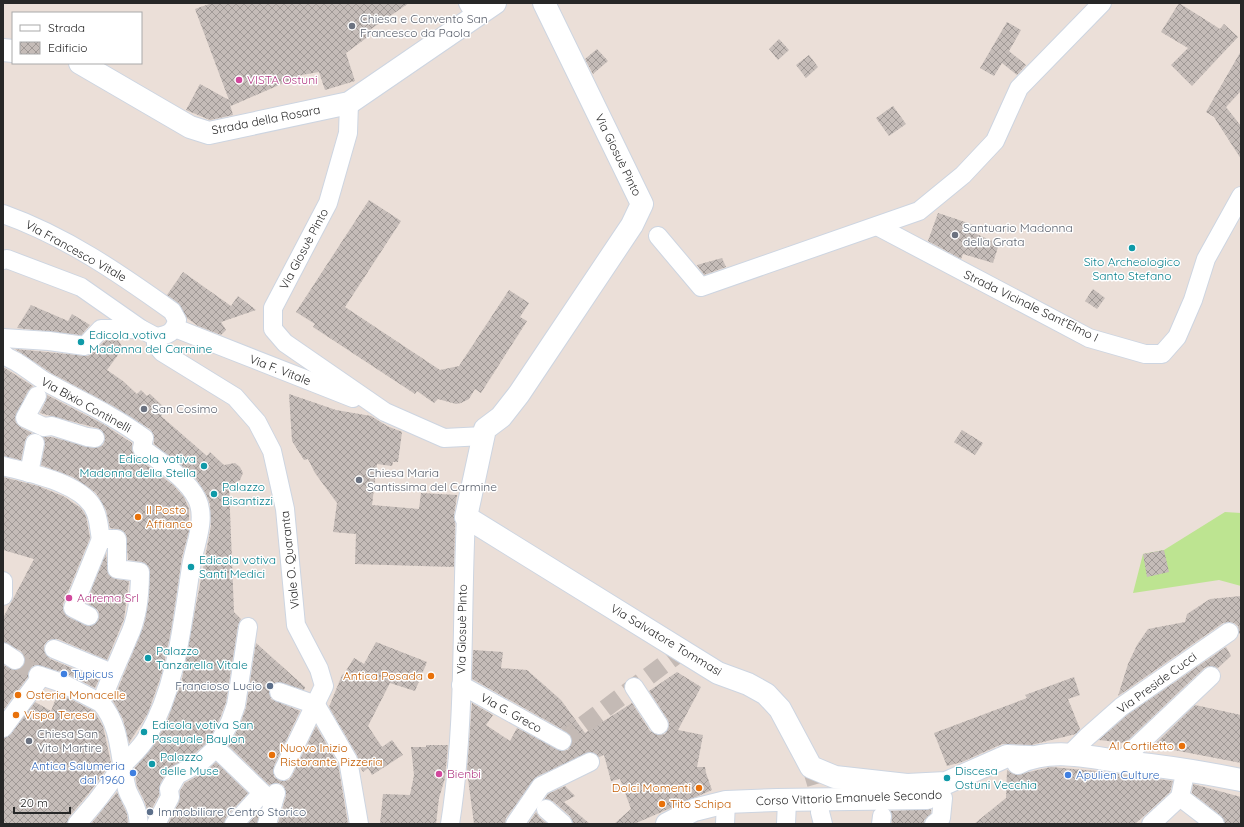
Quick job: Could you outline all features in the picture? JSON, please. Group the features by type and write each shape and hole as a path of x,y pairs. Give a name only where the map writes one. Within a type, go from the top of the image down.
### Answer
{"street":[{"path":"349,103 472,10 495,3"},
{"name":"Via Giosuè Pinto","path":"450,824 454,799 461,686 466,516 485,429 501,417 519,394 632,225 642,204 544,3"},
{"path":"658,236 701,287 920,211 963,175 995,141 1019,88 1102,3"},
{"name":"Strada della Rosara","path":"82,64 184,124 209,133 349,103"},
{"name":"Via Giosuè Pinto","path":"349,103 348,133 328,203 273,308 273,329 285,343 385,412 444,438 484,436"},
{"name":"Strada Vicinale Sant'Elmo I","path":"877,226 1090,338 1145,354 1162,354 1177,337 1193,300 1206,259 1241,196"},
{"name":"Via Francesco Vitale","path":"3,214 35,225 115,270 172,311 177,320 175,328"},
{"path":"3,260 7,259 81,287 148,333"},
{"path":"3,338 49,341 84,346 101,329 168,335 175,328"},
{"name":"Via F. Vitale","path":"175,328 385,412"},
{"name":"Viale O. Quaranta","path":"148,333 162,352 235,397 257,422 272,451 285,509 296,625 319,669 324,686 316,705 282,771"},
{"name":"Via Bixio Continelli","path":"4,355 19,363 30,373 116,419 144,438 142,448 187,483 199,505 200,527 191,567 188,596 176,659 166,692 148,737 134,756 124,765"},
{"path":"37,396 25,418 44,427 52,426 95,438"},
{"path":"30,473 35,443"},
{"path":"3,466 62,482 87,500 95,511 101,539 73,608 89,616"},
{"name":"Via Salvatore Tommasi","path":"466,516 718,673 748,684 766,694 780,709 810,767 835,777 907,785 946,783 1007,756 1030,757"},
{"path":"101,539 117,539 117,569 140,572 140,592 136,615 128,638 112,673 101,703"},
{"path":"3,581 3,596"},
{"path":"156,824 170,797 169,789 177,775 201,762 216,748 230,722 236,705 248,627"},
{"name":"Via Preside Cucci","path":"1070,754 1087,736 1145,689 1229,632"},
{"path":"54,649 112,673"},
{"path":"3,728 39,676 62,683 101,703 113,721 124,765 127,790 136,808 139,824"},
{"path":"1121,761 1211,676"},
{"name":"Via G. Greco","path":"461,686 562,741"},
{"path":"634,687 659,725"},
{"path":"279,692 316,705 348,760 358,824"},
{"path":"216,748 270,796"},
{"name":"Corso Vittorio Emanuele Secondo","path":"667,824 694,810 726,802 943,798 1030,757 1070,754 1186,769 1241,780"},
{"path":"515,824 541,786 590,762"},
{"path":"77,824 124,765"},
{"path":"1151,824 1180,797 1186,769"},
{"path":"234,824 270,796"},
{"path":"267,824 270,796"},
{"path":"1180,797 1215,824"},
{"path":"934,824 941,818 943,798"},
{"path":"786,824 787,801"},
{"path":"725,824 726,802"},
{"path":"546,809 563,824"}],"green space":[{"path":"1225,512 1241,513 1241,586 1219,580 1133,593 1143,554 1164,550"}],"building":[{"path":"212,3 409,3 371,29 369,36 346,53 355,81 325,90 319,72 302,75 231,106 229,101 233,115 210,120 186,110 200,84 229,100 195,9"},
{"path":"1179,3 1220,29 1224,24 1238,37 1192,86 1171,65 1188,48 1161,32"},
{"path":"1007,22 1021,30 1009,51 1026,65 1017,75 1002,63 994,76 980,68"},
{"path":"779,39 789,50 778,60 769,49"},
{"path":"597,49 608,61 593,74 585,59"},
{"path":"1241,51 1241,91 1226,107 1241,126 1241,159 1214,117 1206,112"},
{"path":"809,55 818,67 806,78 796,65"},
{"path":"893,106 906,124 889,136 876,118"},
{"path":"369,200 401,221 345,307 440,370 459,366 509,290 529,303 520,317 527,321 481,393 475,389 469,399 461,403 456,404 438,399 434,403 417,391 415,394 313,327 315,324 296,312"},
{"name":"Santuario Madonna della Grata","path":"938,213 974,225 972,232 999,244 993,263 963,254 961,259 928,241"},
{"path":"722,258 726,267 704,275 697,265"},
{"path":"183,272 231,306 238,296 256,310 221,322 226,330 221,335 198,326 187,318 178,303 167,295"},
{"path":"1093,289 1105,298 1097,309 1085,301"},
{"path":"31,305 68,321 72,314 90,325 81,335 17,328"},
{"path":"106,340 118,340 123,348 107,370 123,381 137,394 141,390 147,396 150,394 167,410 161,416 207,456 210,452 224,465 235,463 240,467 243,473 240,480 229,486 234,612 241,619 238,625 226,702 208,742 195,753 168,770 160,784 159,795 148,816 145,802 137,786 134,769 156,742 167,721 182,679 211,526 210,504 206,494 194,476 154,444 154,435 150,429 113,406 51,373 15,349 88,356"},
{"path":"3,367 33,386 28,391 15,418 16,423 20,427 32,433 27,436 21,460 3,456"},
{"name":"Chiesa Maria Santissima del Carmine","path":"289,394 336,410 371,416 387,426 402,432 398,462 393,462 392,466 377,464 372,505 419,509 421,493 457,495 454,515 454,567 355,564 356,534 333,532 337,503 315,473 308,459 304,460 292,441"},
{"path":"47,395 103,424 132,443 132,451 135,456 173,485 184,497 189,509 189,531 182,557 171,631 162,673 148,713 129,743 123,719 113,701 144,625 149,598 149,568 142,562 128,560 126,534 122,530 110,528 106,510 96,493 73,477 41,465 45,445 43,437 51,437 94,448 103,445 105,439 102,430 97,428 40,413 46,401"},
{"path":"962,430 983,443 975,455 954,442"},
{"path":"3,477 38,486 63,496 81,508 86,516 90,538 63,604 63,610 68,617 89,626 98,621 98,610 86,603 106,553 108,574 115,579 129,581 124,619 107,660 58,639 48,640 44,645 44,651 50,659 99,679 95,688 65,673 36,665 31,667 28,677 3,710 3,665 15,670 23,666 25,660 21,651 3,642 3,618 34,559 3,550"},
{"path":"1164,550 1169,572 1147,577 1143,554"},
{"path":"1241,596 1241,633 1239,634 1238,626 1234,623 1223,623 1118,696 1128,664 1137,645 1148,629 1185,622 1187,614 1210,599"},
{"path":"376,642 427,662 415,691 390,683 368,726 382,747 392,740 403,755 372,775 368,768 363,772 357,755 329,707 342,675 354,658 364,664"},
{"path":"256,643 305,687 304,690 277,682 272,684 269,689 271,699 300,711 274,766 274,777 283,781 289,780 316,726 338,764 348,824 278,824 286,796 284,786 279,783 269,785 229,746 239,727 246,708"},
{"path":"1226,647 1231,656 1218,668 1209,666 1204,668 1125,743 1099,740 1127,715"},
{"path":"473,650 503,652 501,668 527,670 561,700 585,733 632,703 650,731 659,735 665,734 669,725 668,720 649,691 677,672 701,687 678,730 703,735 697,767 705,767 712,790 634,824 614,824 631,809 620,779 611,781 604,755 599,757 590,752 536,777 506,818 505,824 474,824 467,771 472,703 493,715 486,725 510,741 517,728 562,751 568,750 572,741 571,736 567,732 472,679"},
{"path":"1074,677 1080,695 1068,699 1080,729 1076,734 1031,745 1002,744 962,762 947,766 934,733 1027,698 1025,695"},
{"path":"58,693 94,711 103,726 111,763 69,817 67,824 3,824 3,738 11,734 35,702 51,711"},
{"path":"1195,705 1241,715 1241,763 1153,746"},
{"path":"426,745 448,745 445,778 439,798 436,824 380,824 383,794 410,795 414,775 411,747 426,747"},
{"path":"216,762 248,793 226,817 224,824 168,824 179,802 180,791 185,783 206,771"},
{"path":"1051,767 1173,781 1170,792 1135,824 974,824 1006,798 1007,770 1016,775"},
{"path":"1193,784 1241,797 1241,824 1225,824 1221,816 1192,793"},
{"path":"565,786 575,796 564,802 590,824 573,824 570,816 553,801 545,799 548,794"},
{"path":"117,792 127,814 128,824 91,824"},
{"path":"931,809 931,813 924,820 924,824 892,824 891,811"},
{"path":"260,811 257,824 248,824"},
{"path":"536,812 539,817 547,824 528,824"}],"tunnel":[{"path":"562,741 682,651"},
{"path":"15,660 38,675"},
{"path":"811,767 819,794 820,812"}],"place":[{"name":"Chiesa e Convento San Francesco da Paola","path":"352,26"},
{"name":"VISTA Ostuni","path":"239,80"},
{"name":"Santuario Madonna della Grata","path":"955,235"},
{"name":"Sito Archeologico Santo Stefano","path":"1132,248"},
{"name":"Edicola votiva Madonna del Carmine","path":"81,342"},
{"name":"San Cosimo","path":"144,409"},
{"name":"Edicola votiva Madonna della Stella","path":"204,466"},
{"name":"Chiesa Maria Santissima del Carmine","path":"359,480"},
{"name":"Palazzo Bisantizzi","path":"214,494"},
{"name":"Il Posto Affianco","path":"138,517"},
{"name":"Edicola votiva Santi Medici","path":"191,567"},
{"name":"Adrema Srl","path":"69,598"},
{"name":"Palazzo Tanzarella Vitale","path":"148,658"},
{"name":"Typicus","path":"64,674"},
{"name":"Antica Posada","path":"431,676"},
{"name":"Francioso Lucio","path":"270,686"},
{"name":"Osteria Monacelle","path":"18,695"},
{"name":"Vispa Teresa","path":"16,715"},
{"name":"Edicola votiva San Pasquale Baylon","path":"144,732"},
{"name":"Chiesa San Vito Martire","path":"29,741"},
{"name":"Al Cortiletto","path":"1182,746"},
{"name":"Nuovo Inizio Ristorante Pizzeria","path":"272,755"},
{"name":"Palazzo delle Muse","path":"152,764"},
{"name":"Antica Salumeria dal 1960","path":"133,773"},
{"name":"Bienbi","path":"439,774"},
{"name":"Apulien Culture","path":"1068,775"},
{"name":"Discesa Ostuni Vecchia","path":"947,778"},
{"name":"Dolci Momenti","path":"699,788"},
{"name":"Tito Schipa","path":"662,804"},
{"name":"Immobiliare Centro Storico","path":"150,812"}]}
